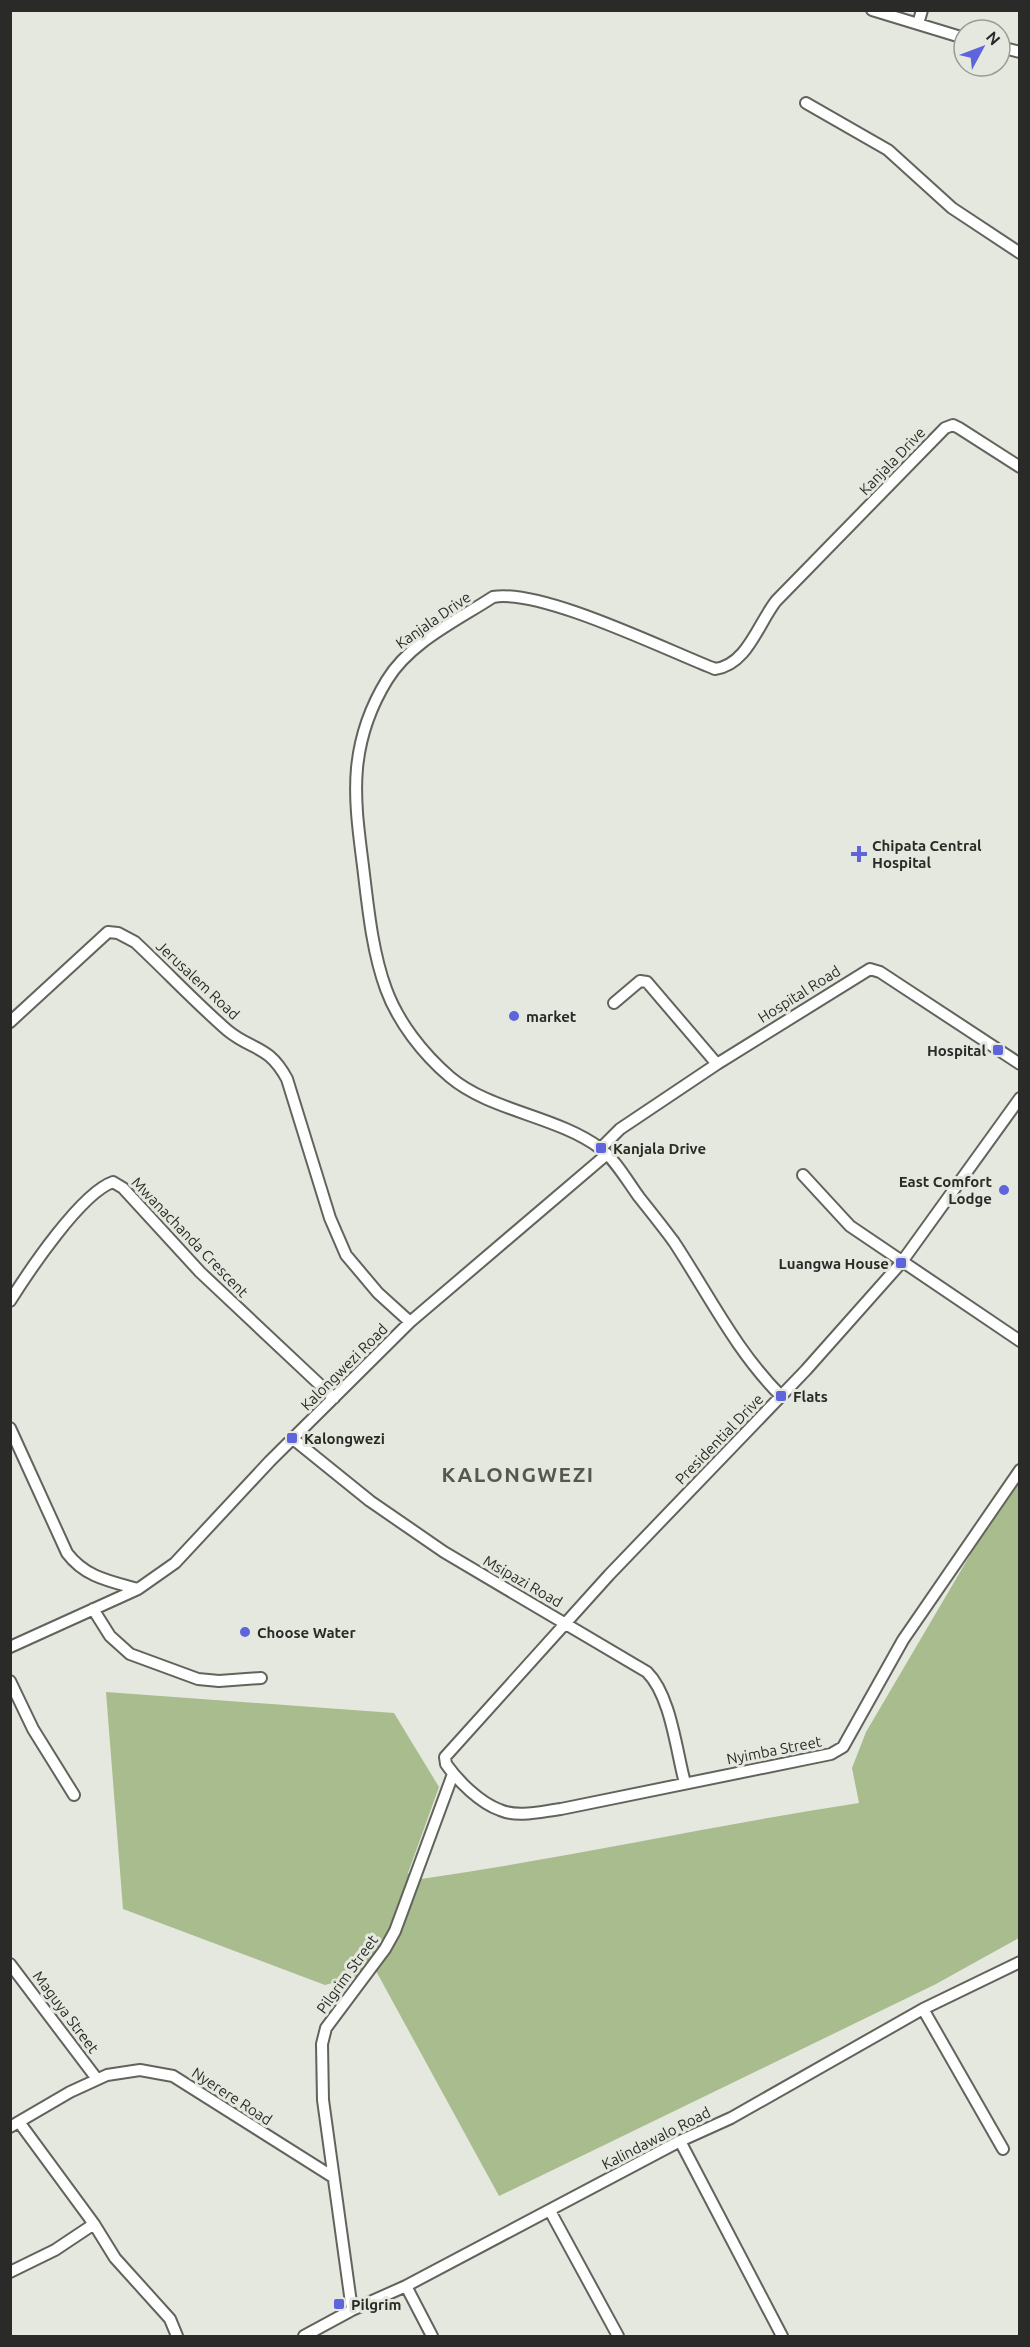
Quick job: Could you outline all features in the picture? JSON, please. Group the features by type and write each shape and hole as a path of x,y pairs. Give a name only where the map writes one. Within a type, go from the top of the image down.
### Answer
{"street":[{"path":"872,10 952,34"},
{"path":"918,24 922,10"},
{"path":"806,103 888,150 952,208 1020,253"},
{"name":"Kanjala Drive","path":"781,1396 756,1371 739,1348 673,1241 603,1152 544,1120 487,1100 451,1078 424,1050 400,1018 386,990 376,957 357,810 357,767 366,726 387,679 400,661 493,597 519,596 583,615 715,669 728,668 739,659 763,618 776,601 945,428 953,425 959,428 1020,466"},
{"name":"Jerusalem Road","path":"10,1022 108,932 118,933 135,942 229,1032 270,1054 280,1065 287,1079 330,1218 346,1255 378,1293 410,1322"},
{"name":"Hospital Road","path":"603,1152 620,1129 717,1064 870,969 880,972 1020,1064"},
{"path":"614,1003 640,981 647,982 717,1064"},
{"name":"Presidential Drive","path":"445,1757 565,1623 781,1396 901,1263 1020,1098"},
{"name":"Kalongwezi Road","path":"10,1647 138,1589 175,1563 292,1438 410,1322 603,1152"},
{"path":"804,1175 850,1226 901,1263 1020,1341"},
{"name":"Mwanachanda Crescent","path":"10,1301 54,1238 102,1186 114,1182 123,1188 200,1272 334,1398"},
{"path":"10,1428 67,1552 77,1567 92,1575 138,1589"},
{"name":"Msipazi Road","path":"292,1438 404,1526 646,1672 657,1682 663,1697 685,1783"},
{"name":"Nyimba Street","path":"445,1757 446,1764 453,1774 501,1811 523,1813 561,1809 831,1754 843,1747 903,1640 1020,1470"},
{"path":"93,1609 110,1636 130,1654 198,1679 219,1681 261,1678"},
{"path":"10,1681 33,1729 74,1795"},
{"name":"Pilgrim Street","path":"352,2310 323,2100 322,2044 326,2028 385,1949 395,1931 453,1774"},
{"name":"Kalindawalo Road","path":"304,2337 352,2310 406,2286 550,2211 680,2141 731,2118 922,2009 1020,1962"},
{"name":"Maguya Street","path":"10,1964 98,2079"},
{"path":"922,2009 1003,2149"},
{"name":"Nyerere Road","path":"15,2124 70,2092 107,2075 140,2070 173,2076 333,2177"},
{"path":"15,2124 94,2224 116,2258 170,2319 177,2337"},
{"path":"680,2141 783,2337"},
{"path":"550,2211 618,2337"},
{"path":"10,2272 55,2250 94,2224"},
{"path":"406,2286 432,2337"}],"green space":[{"path":"1019,1483 1019,1938 936,1984 499,2196 376,1971 325,1985 123,1909 106,1692 394,1713 439,1787 408,1873 421,1879 859,1803 852,1768 866,1732 973,1550"}],"place":[{"name":"Chipata Central Hospital","path":"859,854"},
{"name":"market","path":"514,1016"},
{"name":"Hospital","path":"998,1050"},
{"name":"Kanjala Drive","path":"601,1148"},
{"name":"East Comfort Lodge","path":"1004,1190"},
{"name":"Luangwa House","path":"901,1263"},
{"name":"Flats","path":"781,1396"},
{"name":"Kalongwezi","path":"292,1438"},
{"name":"Choose Water","path":"245,1632"},
{"name":"Pilgrim","path":"339,2304"}],"district":[{"name":"KALONGWEZI","path":"518,1474"}]}
